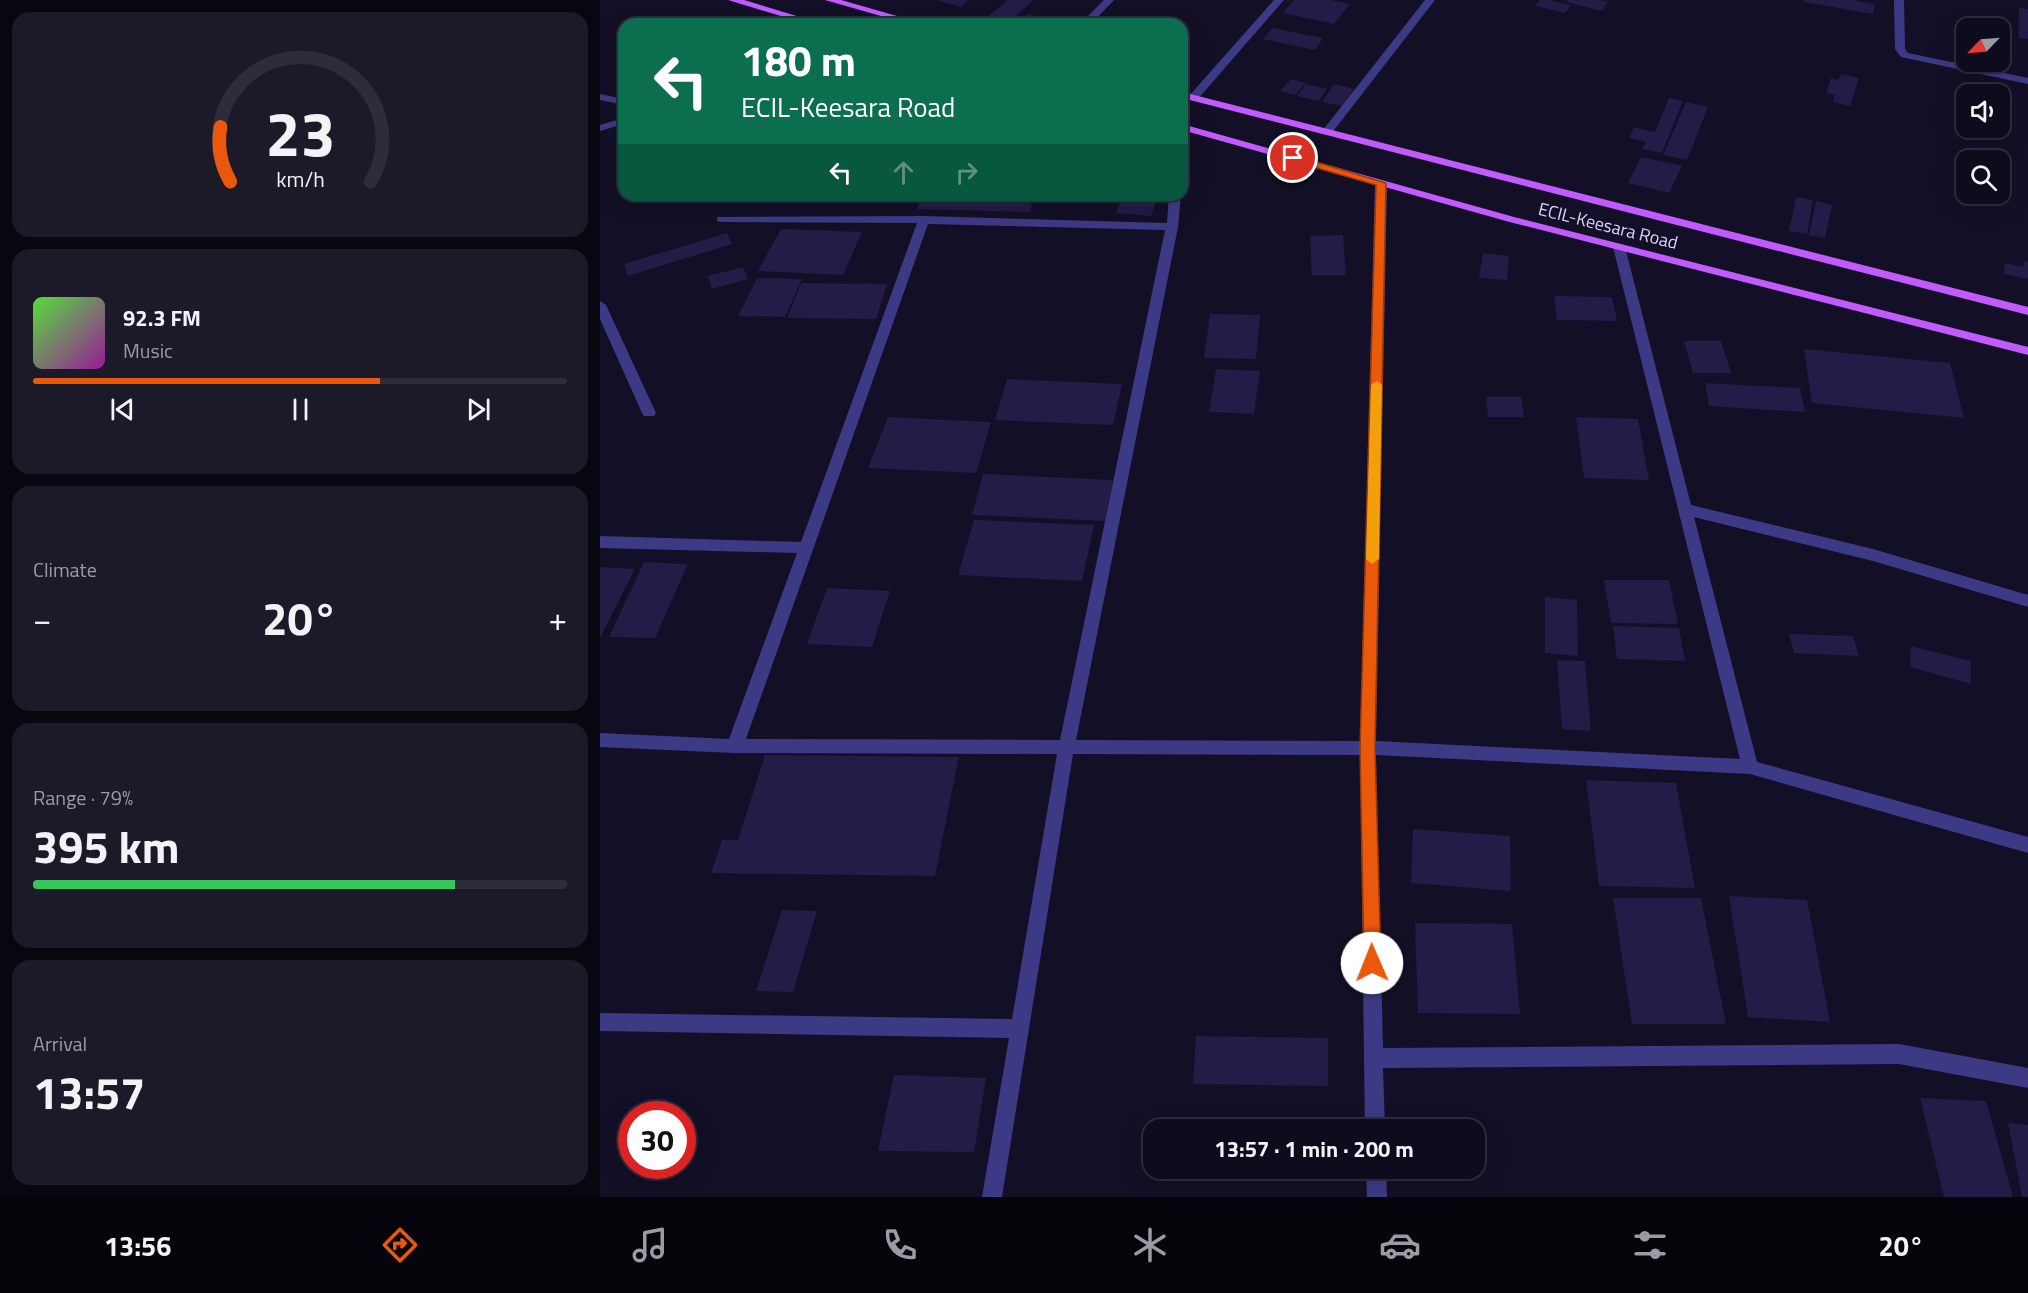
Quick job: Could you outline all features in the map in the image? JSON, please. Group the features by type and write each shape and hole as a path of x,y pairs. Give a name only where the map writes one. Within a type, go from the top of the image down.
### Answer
{"main road":[{"path":"733,0 797,18"},
{"path":"834,0 898,18"},
{"name":"ECIL-Keesara Road","path":"1188,97 2028,311"},
{"name":"ECIL-Keesara Road","path":"1188,129 1619,247 2028,351"}],"street":[{"path":"1091,18 1109,0"},
{"path":"1188,96 1279,0"},
{"path":"1327,132 1430,0"},
{"path":"1899,0 1900,49 1905,55 2028,81"},
{"path":"600,97 618,101"},
{"path":"600,128 618,123"},
{"path":"1375,1119 1368,748 1381,183"},
{"path":"992,1197 1066,749 1172,227 1174,201"},
{"path":"721,219 924,220 1172,227"},
{"path":"735,746 924,220"},
{"path":"1619,247 1750,767"},
{"path":"600,305 605,330 649,413"},
{"path":"1685,509 1873,555 2028,601"},
{"path":"600,542 805,548"},
{"path":"600,740 735,746 1066,749 1368,748 1750,767 2028,845"},
{"path":"600,1022 1019,1029"},
{"path":"1374,1059 1899,1053 2028,1078"},
{"path":"1376,1179 1377,1197"}],"building":[{"path":"936,0 968,0 961,7"},
{"path":"1008,0 1034,0 1014,18 986,18"},
{"path":"1294,0 1331,0 1350,4 1334,24 1283,13"},
{"path":"1540,0 1571,5 1565,13 1535,6"},
{"path":"1568,0 1608,2 1602,11 1566,2"},
{"path":"1804,0 1853,0 1875,4 1873,14 1804,2"},
{"path":"2019,8 2028,9 2028,39 2019,38"},
{"path":"1028,14 1043,18 1023,18"},
{"path":"1272,28 1323,38 1315,50 1263,39"},
{"path":"1841,74 1859,78 1850,106 1833,102 1835,95 1826,93 1831,78 1838,80"},
{"path":"1291,79 1306,83 1295,95 1280,91"},
{"path":"1306,84 1327,89 1319,101 1297,96"},
{"path":"1334,84 1354,89 1342,106 1322,102"},
{"path":"1669,98 1683,101 1662,153 1642,149 1646,142 1629,138 1634,127 1655,132"},
{"path":"1686,102 1708,107 1687,160 1663,155"},
{"path":"1641,157 1682,166 1669,193 1628,183"},
{"path":"1796,197 1813,200 1807,234 1789,231"},
{"path":"920,201 1033,201 1030,212 917,209"},
{"path":"1120,201 1156,201 1151,216 1116,213"},
{"path":"1816,201 1832,205 1825,238 1809,235"},
{"path":"781,229 862,232 843,275 758,271"},
{"path":"727,233 732,244 628,276 624,264"},
{"path":"1343,235 1346,275 1312,275 1310,236"},
{"path":"1483,253 1509,256 1507,280 1479,278"},
{"path":"2024,261 2028,262 2028,279 2004,274 2005,263 2023,267"},
{"path":"743,267 748,279 712,289 708,276"},
{"path":"757,278 802,279 785,317 738,316"},
{"path":"801,283 887,284 876,319 787,318"},
{"path":"1554,296 1612,297 1617,321 1557,320"},
{"path":"1210,314 1260,315 1256,359 1204,358"},
{"path":"1684,341 1721,341 1731,373 1693,373"},
{"path":"1804,349 1950,363 1964,418 1812,403"},
{"path":"1216,369 1260,371 1254,414 1209,412"},
{"path":"1007,379 1122,384 1113,425 995,420"},
{"path":"1705,383 1800,388 1805,412 1709,406"},
{"path":"1486,397 1521,397 1524,417 1488,417"},
{"path":"888,417 991,422 976,473 868,468"},
{"path":"1576,417 1638,419 1649,480 1584,478"},
{"path":"983,474 1113,480 1105,521 972,515"},
{"path":"974,520 1094,525 1082,581 958,575"},
{"path":"644,562 688,564 655,638 609,637"},
{"path":"600,567 635,569 600,638"},
{"path":"1604,580 1669,580 1678,624 1611,623"},
{"path":"827,588 890,591 872,647 807,644"},
{"path":"1545,597 1577,600 1578,656 1545,653"},
{"path":"1613,626 1679,628 1685,661 1617,659"},
{"path":"1789,634 1853,636 1859,656 1794,653"},
{"path":"1911,646 1971,661 1971,684 1910,667"},
{"path":"1557,660 1585,661 1591,731 1562,729"},
{"path":"765,755 959,757 935,876 711,873 722,840 738,840"},
{"path":"1586,780 1676,783 1695,888 1599,886"},
{"path":"1413,829 1510,836 1511,891 1411,883"},
{"path":"1729,896 1807,900 1830,1022 1748,1017"},
{"path":"1613,898 1701,898 1726,1024 1632,1024"},
{"path":"782,910 817,911 793,992 756,991"},
{"path":"1415,923 1512,924 1520,1014 1418,1013"},
{"path":"1196,1036 1328,1038 1328,1086 1193,1084"},
{"path":"894,1075 986,1078 974,1152 878,1151"},
{"path":"1920,1098 1986,1101 2013,1197 1944,1197"},
{"path":"2008,1123 2028,1125 2028,1197 2022,1197"}],"slow traffic":[{"path":"1372,559 1377,385"}],"route":[{"path":"1293,158 1381,183 1368,748 1372,963"}]}
